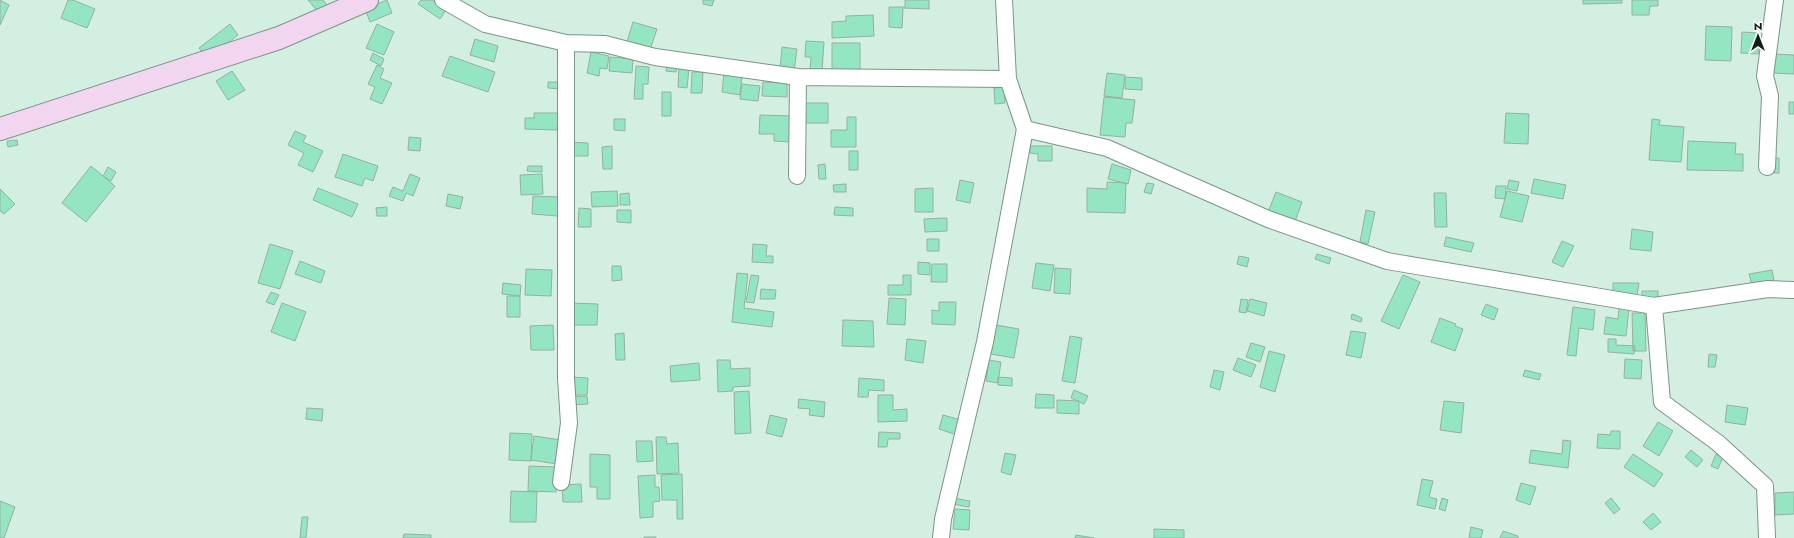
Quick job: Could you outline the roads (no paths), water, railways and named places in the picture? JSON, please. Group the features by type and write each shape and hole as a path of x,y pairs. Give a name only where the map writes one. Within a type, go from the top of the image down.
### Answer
{"main road":[{"path":"0,129 279,38 367,0"}],"street":[{"path":"443,0 485,24 566,43 605,44 655,57 798,77 1008,79"},
{"path":"940,538 943,519 986,342 1025,129 1008,79 1004,0"},
{"path":"1767,167 1770,96 1765,76 1775,0"},
{"path":"561,482 569,423 566,379 566,43"},
{"path":"797,176 798,77"},
{"path":"1025,129 1107,148 1268,219 1387,261 1654,306 1768,289 1794,290"},
{"path":"1654,306 1662,402 1718,443 1765,486 1767,538"}]}
